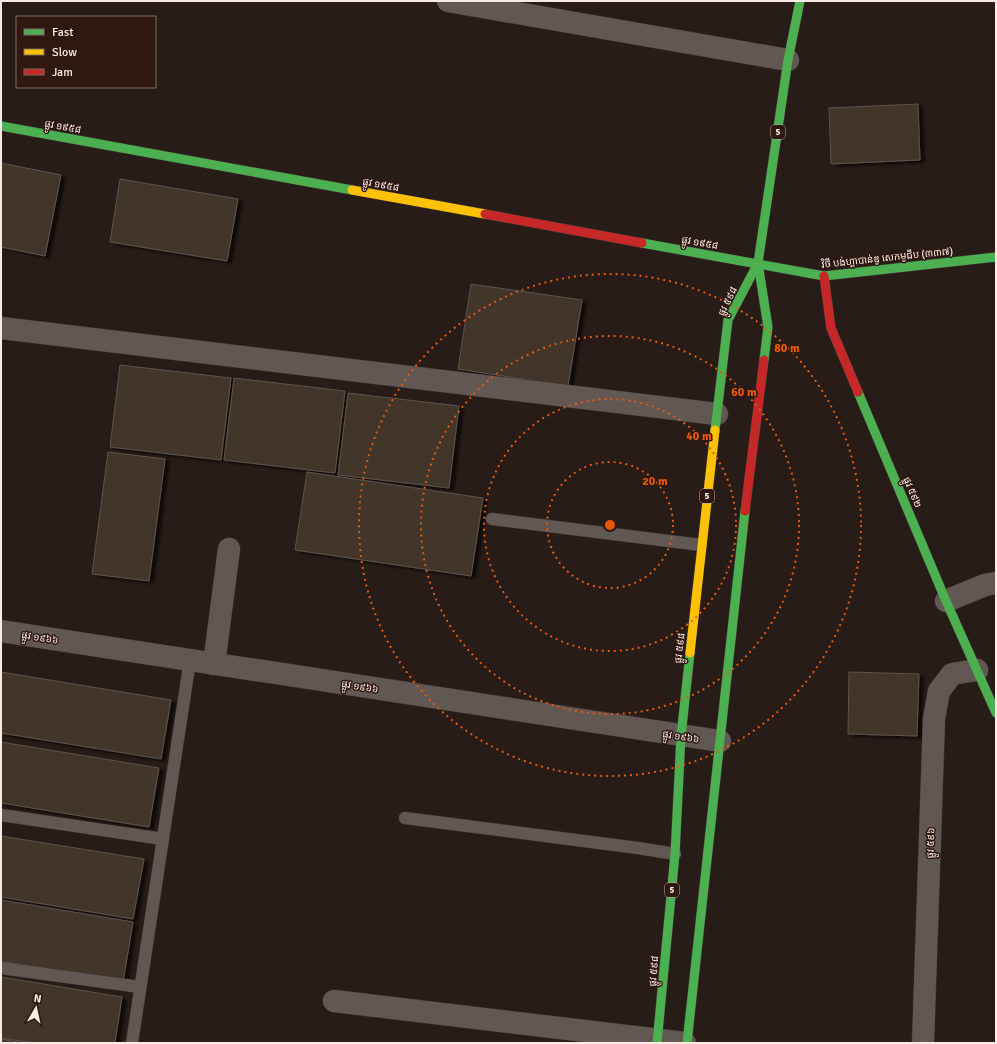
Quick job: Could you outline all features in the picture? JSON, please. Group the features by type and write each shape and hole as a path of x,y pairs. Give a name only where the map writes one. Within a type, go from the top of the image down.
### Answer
{"main road":[{"name":"ផ្លូវ ៥៩៨","path":"686,1043 755,419 768,327 758,263 788,60 800,1"},
{"name":"ផ្លូវ ១៩៥៨","path":"1,126 758,263"},
{"name":"វិថី បង់ហ្គាបាន់ឌូ សេកមូជីប (៣៣៧)","path":"758,263 824,276 996,257"},
{"name":"ផ្លូវ ៥៩៨","path":"658,1041 675,854 681,736 701,545 728,320 758,263"},
{"name":"ផ្លូវ ៥៩២","path":"824,276 831,328 946,601 996,713"}],"street":[{"path":"448,1 788,60"},
{"path":"1,328 717,414"},
{"path":"214,664 229,549"},
{"path":"946,601 985,585 996,583"},
{"name":"ផ្លូវ ១៩៦៦","path":"1,631 720,741"},
{"name":"ផ្លូវ ៥៩៦","path":"923,1043 934,719 939,691 952,674 977,670"},
{"path":"334,1001 658,1041 686,1043"}],"lane":[{"path":"492,519 701,545"},
{"path":"132,1043 190,660"},
{"path":"1,815 163,839"},
{"path":"405,818 675,854"},
{"path":"1,968 140,987"}],"building":[{"path":"918,104 920,160 831,164 829,108"},
{"path":"1,163 61,175 45,256 1,247"},
{"path":"120,179 238,199 227,261 110,242"},
{"path":"471,284 582,300 568,386 458,369"},
{"path":"120,365 231,378 221,460 110,447"},
{"path":"234,378 345,391 335,473 224,460"},
{"path":"348,393 459,406 449,488 338,475"},
{"path":"108,452 165,459 149,581 92,574"},
{"path":"307,472 483,498 471,576 295,550"},
{"path":"1,672 171,700 161,759 1,733"},
{"path":"849,672 919,674 917,736 848,734"},
{"path":"1,742 159,768 149,827 1,803"},
{"path":"1,836 144,859 133,919 1,897"},
{"path":"1,900 133,922 123,982 1,961"},
{"path":"1,977 122,997 115,1043 34,1043 1,1038"},
{"path":"1,1039 23,1043 1,1043"}],"traffic: fast":[{"path":"764,360 768,327 758,263 788,60 800,1"},
{"path":"1,126 352,190"},
{"path":"642,243 824,276 996,257"},
{"path":"715,430 728,320 758,263"},
{"path":"858,392 946,601 996,713"},
{"path":"687,1043 745,511"},
{"path":"657,1043 675,854 681,736 690,653"}],"traffic: slow":[{"path":"352,190 485,214"},
{"path":"690,653 715,430"}],"traffic: jam":[{"path":"485,214 642,243"},
{"path":"824,276 831,328 858,392"},
{"path":"745,511 764,360"}]}
